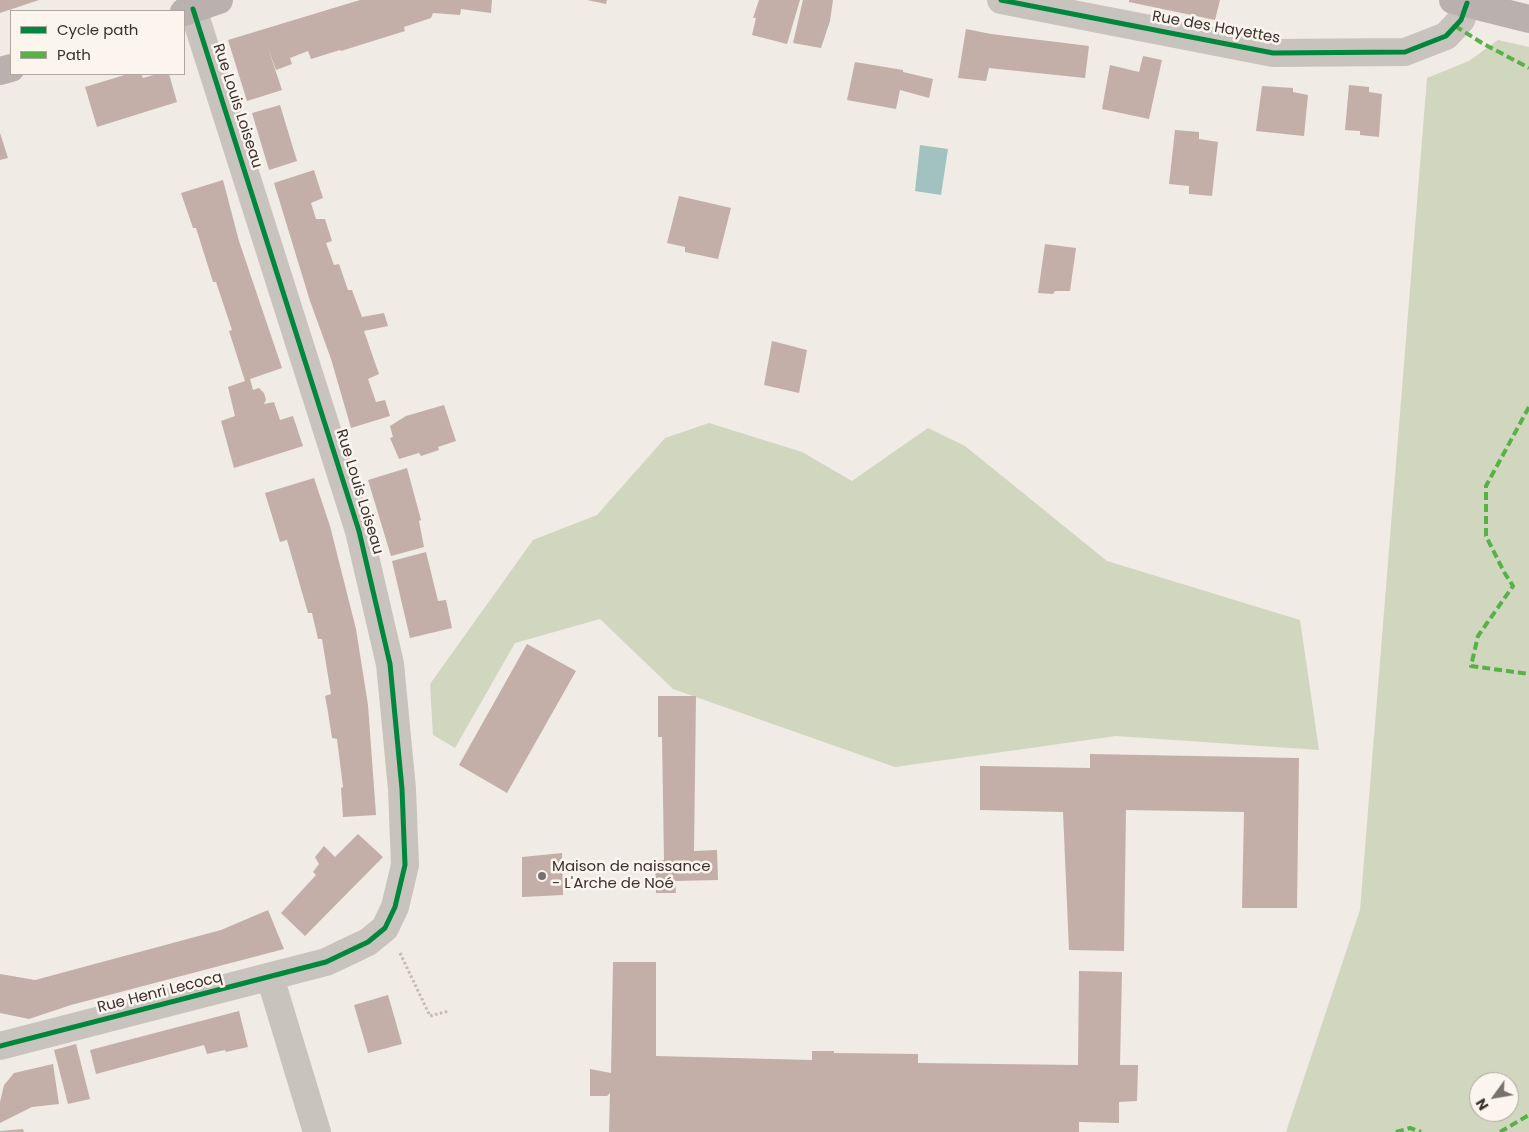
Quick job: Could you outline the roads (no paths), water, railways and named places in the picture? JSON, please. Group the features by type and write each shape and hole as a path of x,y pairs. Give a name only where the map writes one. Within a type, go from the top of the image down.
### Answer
{"main road":[{"path":"189,10 220,0"},
{"path":"1460,2 1529,18"}],"street":[{"name":"Rue des Hayettes","path":"1001,0 1273,53 1405,52 1446,36 1461,20 1460,2"},
{"name":"Rue Louis Loiseau","path":"189,10 359,531 390,664 402,789 405,865 395,907 385,928 368,942 326,962"},
{"name":"Rue Henri Lecocq","path":"0,1046 326,962"},
{"path":"270,977 318,1132"}],"water":[{"path":"920,145 948,149 941,195 915,191"}],"place":[{"name":"Maison de naissance - L'Arche de Noé","path":"542,876"}]}
